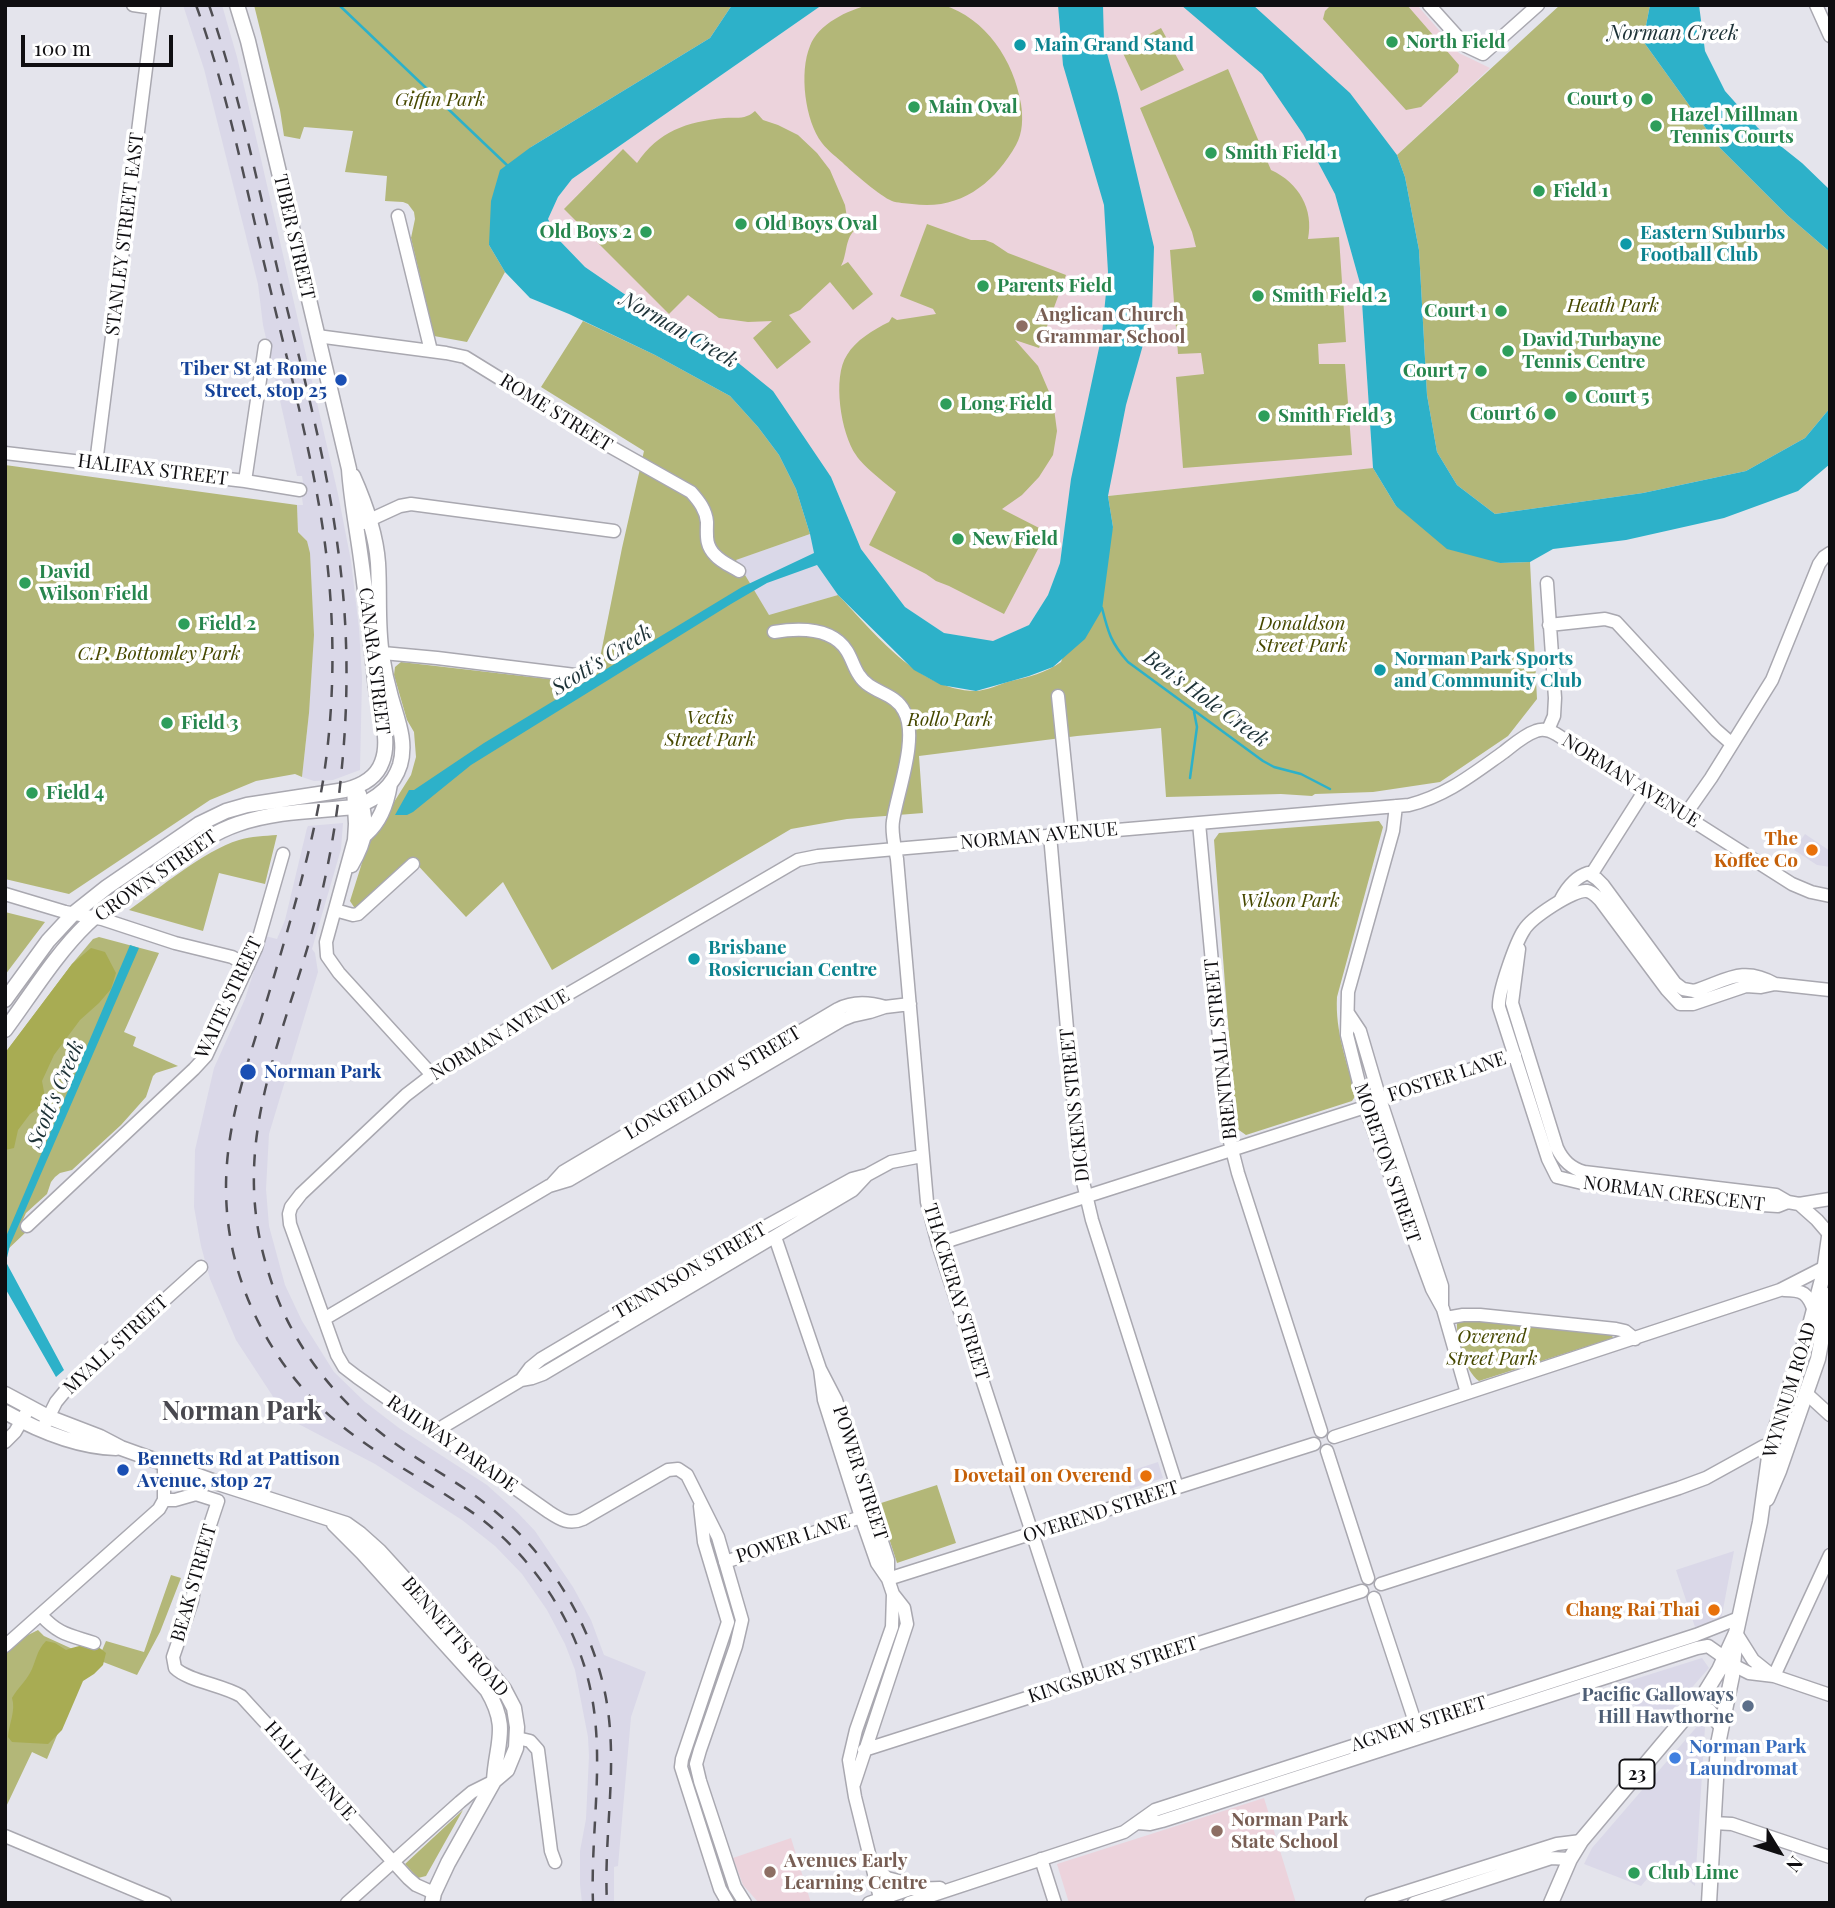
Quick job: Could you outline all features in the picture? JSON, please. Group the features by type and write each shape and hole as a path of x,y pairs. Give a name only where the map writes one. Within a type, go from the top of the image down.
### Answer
{"main road":[{"name":"TIBER STREET","path":"237,5 248,41 349,469 361,494 363,523"},
{"name":"CANARA STREET","path":"355,787 367,781 377,771 384,753 384,734 378,706 376,652 361,558 363,523"},
{"name":"CANARA STREET","path":"366,834 387,806 391,783 400,765 402,741 376,652"},
{"path":"359,806 377,797 391,783"},
{"name":"CROWN STREET","path":"5,1000 48,941 73,914 185,833 212,817 247,804 355,787"},
{"name":"CROWN STREET","path":"5,1030 72,941 94,917 195,845 226,829 258,818 359,806"},
{"name":"WYNNUM ROAD","path":"1736,1634 1763,1510 1771,1446 1814,1311 1830,1232"},
{"name":"WYNNUM ROAD","path":"1763,1510 1826,1346 1824,1269"},
{"path":"1798,1365 1813,1348 1826,1346"},
{"name":"BENNETTS ROAD","path":"5,1394 25,1414 96,1447 121,1448 164,1462 346,1524 360,1534 379,1551 492,1698 499,1718 501,1738 494,1781"},
{"name":"BENNETTS ROAD","path":"5,1412 25,1414"},
{"path":"1771,1446 1779,1447 1794,1429"},
{"name":"BENNETTS ROAD","path":"413,1598 504,1689 514,1708 517,1738 507,1770 494,1781 433,1898"},
{"name":"23","path":"1709,1903 1718,1744 1729,1661 1736,1634"},
{"name":"23","path":"1551,1903 1581,1841 1729,1661"},
{"path":"1688,1714 1709,1711 1721,1726"}],"street":[{"path":"134,5 154,6"},
{"path":"1429,5 1466,46 1483,54 1538,5"},
{"path":"1816,5 1830,36"},
{"name":"STANLEY STREET EAST","path":"96,463 154,6"},
{"path":"398,216 430,351"},
{"name":"ROME STREET","path":"317,336 466,357 611,447 691,492 700,502 705,514 706,537 712,551 739,571"},
{"path":"245,481 265,346"},
{"name":"HALIFAX STREET","path":"5,453 300,490"},
{"path":"363,523 400,506 411,504 614,531"},
{"path":"1685,815 1773,680 1818,566 1824,557 1830,554"},
{"path":"1547,583 1555,707 1548,730"},
{"path":"1549,625 1605,619 1616,622 1732,744"},
{"name":"THACKERAY STREET","path":"774,632 791,629 812,630 836,639 847,651 862,680 896,701 905,711 908,745 904,775 892,823 927,1202 938,1244 1080,1680"},
{"path":"376,652 575,675"},
{"path":"1058,696 1072,833"},
{"name":"NORMAN AVENUE","path":"291,1207 301,1194 394,1106 432,1075 788,864 807,857 1422,802 1468,777 1526,736 1535,731 1548,730 1792,884 1830,896"},
{"path":"346,876 361,852 366,834 366,819 359,806 355,787"},
{"path":"1591,874 1644,790"},
{"path":"359,806 346,876 326,942 327,956 339,973 432,1075"},
{"name":"MORETON STREET","path":"1396,806 1393,831 1348,992 1347,1035 1364,1107 1432,1289 1444,1314 1467,1393"},
{"name":"BRENTNALL STREET","path":"1199,823 1227,1121 1232,1149 1321,1431"},
{"name":"DICKENS STREET","path":"1050,835 1079,1165 1085,1196 1177,1487"},
{"name":"WAITE STREET","path":"27,1226 64,1186 167,1088 194,1069 205,1056 259,940 283,854"},
{"path":"335,910 358,914 414,864"},
{"name":"NORMAN CRESCENT","path":"1561,900 1571,884 1585,874 1591,874 1603,885 1680,988 1692,991 1742,974 1763,977 1775,984"},
{"name":"NORMAN CRESCENT","path":"1830,990 1775,984 1741,986 1693,1004 1680,1004 1597,896 1584,891 1561,900 1525,928 1510,962 1498,1002 1548,1158 1558,1178 1762,1205 1778,1206 1830,1199"},
{"path":"5,894 232,957 248,966"},
{"name":"NORMAN CRESCENT","path":"1519,942 1512,1003 1558,1148 1567,1163 1584,1172 1776,1195 1794,1203 1830,1232"},
{"name":"LONGFELLOW STREET","path":"324,1319 549,1186 562,1172 838,1009 850,1004 870,1003 885,1007 910,1004"},
{"name":"MORETON STREET","path":"1348,1013 1360,1031 1441,1286 1444,1314"},
{"name":"FOSTER LANE","path":"1380,1099 1515,1055"},
{"path":"938,1244 1364,1107"},
{"name":"TENNYSON STREET","path":"521,1380 532,1366 546,1356 752,1234 852,1179 867,1175 891,1162 922,1156"},
{"name":"TENNYSON STREET","path":"438,1434 444,1426 521,1380 543,1374 853,1191 867,1175"},
{"name":"RAILWAY PARADE","path":"291,1207 290,1224 337,1355 344,1367 557,1517 572,1522 583,1519 655,1477 674,1469 687,1475 715,1530 740,1612 741,1628 696,1764 735,1887 745,1903"},
{"name":"POWER STREET","path":"775,1237 820,1369 836,1400 888,1560 888,1579 892,1594 891,1630 856,1730 849,1763 873,1864 875,1901"},
{"name":"MYALL STREET","path":"45,1424 60,1396 70,1385 201,1267"},
{"path":"1334,1437 1780,1290 1824,1269"},
{"path":"1780,1290 1801,1292 1810,1301 1814,1311"},
{"path":"1444,1314 1480,1315 1616,1329 1625,1331 1635,1339"},
{"name":"POWER STREET","path":"820,1369 824,1400 861,1517 877,1563 888,1579"},
{"path":"1807,1394 1830,1415"},
{"path":"5,1442 25,1414"},
{"path":"1321,1431 1328,1431 1334,1437 1334,1444 1327,1451 1320,1450 1314,1444 1314,1437 1321,1431"},
{"name":"OVEREND STREET","path":"888,1579 1314,1444"},
{"path":"1381,1584 1684,1486 1706,1478 1764,1446 1771,1446"},
{"path":"1327,1451 1368,1578"},
{"path":"5,1646 156,1513 164,1500 164,1462"},
{"name":"BEAK STREET","path":"164,1500 196,1494 218,1501 200,1555 192,1601 173,1657 174,1666"},
{"name":"RAILWAY PARADE","path":"699,1499 704,1542 729,1622 681,1759 681,1767 720,1889 728,1903"},
{"name":"POWER LANE","path":"725,1562 861,1517"},
{"path":"1774,1676 1830,1555"},
{"path":"1368,1578 1376,1578 1381,1584 1381,1592 1374,1598 1367,1597 1362,1591 1362,1583 1368,1578"},
{"name":"KINGSBURY STREET","path":"864,1750 1362,1591"},
{"name":"POWER STREET","path":"853,1788 907,1622 904,1608 892,1594"},
{"path":"1374,1598 1416,1725"},
{"path":"41,1615 59,1632 94,1643"},
{"name":"AGNEW STREET","path":"909,1903 1111,1837 1125,1831 1155,1810 1705,1632 1740,1618"},
{"path":"1705,1632 1711,1639 1706,1646 1749,1673 1774,1676 1830,1695"},
{"path":"1736,1634 1753,1660 1774,1676"},
{"name":"AGNEW STREET","path":"1138,1823 1162,1821 1706,1646"},
{"name":"HALL AVENUE","path":"174,1666 182,1674 232,1691 248,1703 393,1862 412,1882 433,1898"},
{"path":"517,1738 530,1741 538,1750 551,1850 555,1862"},
{"name":"BENNETTS ROAD","path":"347,1903 467,1796 494,1781"},
{"path":"1713,1823 1732,1824 1830,1857"},
{"path":"5,1836 165,1903"},
{"path":"1373,1902 1557,1844 1581,1841"},
{"path":"1414,1903 1551,1858 1570,1859"},
{"path":"1041,1859 1055,1903"},
{"path":"873,1864 887,1878 928,1889"},
{"name":"AGNEW STREET","path":"875,1901 910,1889 956,1887"}],"shaded area":[{"path":"183,5 222,5 255,133 351,561 362,678 360,770 333,780 314,781 302,777 309,713 307,541 298,532 297,505 303,505 300,482 303,482 302,476 297,476 263,325 258,284 204,69"},
{"name":"Anglican Church Grammar School","path":"822,5 1417,5 1459,53 1490,68 1397,155 1335,194 1361,287 1373,468 1108,496 1075,495 1064,531 1060,563 1048,595 1029,625 992,642 944,633 905,607 861,549 831,477 710,340 652,313 585,267 559,240 548,219 558,197 572,179"},
{"path":"810,534 817,565 838,595 769,616 735,560"},
{"path":"343,823 341,849 312,949 318,972 269,1134 266,1189 269,1226 285,1285 302,1321 334,1372 365,1402 399,1428 487,1485 518,1513 535,1531 573,1587 591,1620 604,1655 646,1672 631,1717 618,1866 614,1867 614,1903 582,1903 580,1851 586,1819 588,1737 575,1670 547,1610 522,1574 495,1546 462,1520 375,1464 287,1418 236,1340 210,1279 201,1246 194,1207 195,1150 214,1068 245,999 265,936 277,939 285,920 308,826"},
{"name":"The Koffee Co","path":"1805,834 1830,851 1830,867 1817,865 1794,850"},
{"path":"1158,1462 1163,1478 1130,1489 1124,1473"},
{"path":"1734,1551 1721,1620 1695,1627 1676,1570"},
{"path":"1702,1658 1709,1668 1658,1726 1613,1686"},
{"path":"1700,1723 1705,1727 1695,1886 1663,1860 1641,1886 1584,1864 1592,1848"},
{"name":"Norman Park State School","path":"1264,1798 1296,1903 1069,1903 1057,1864"},
{"name":"Avenues Early Learning Centre","path":"791,1838 811,1903 759,1903 743,1885 733,1858"}],"green space":[{"name":"Giffin Park","path":"254,5 732,5 710,38 531,147 489,245 505,272 467,342 434,336 411,238 414,212 403,202 385,201 387,176 345,172 353,131 304,127 300,139 284,136"},
{"name":"Main Oval","path":"869,5 943,5 972,20 985,31 1005,57 1021,104 1020,135 997,172 986,183 960,199 929,205 892,201 849,169 824,146 816,134 808,109 804,82 810,46 820,31 835,19"},
{"name":"North Field","path":"1331,5 1407,5 1459,65 1458,72 1421,107 1406,110 1323,19 1325,11"},
{"name":"Heath Park","path":"1560,5 1650,5 1643,41 1720,148 1787,215 1830,252 1830,408 1805,438 1746,471 1643,493 1495,514 1457,485 1437,452 1427,395 1419,250 1405,177 1397,155"},
{"path":"1161,28 1184,70 1141,91 1121,49"},
{"path":"1228,69 1271,170 1289,182 1302,198 1309,217 1308,239 1339,237 1346,342 1318,344 1319,364 1345,364 1352,455 1183,468 1176,377 1204,374 1201,353 1178,354 1170,250 1196,247 1140,108"},
{"name":"Old Boys Oval","path":"755,111 763,120 798,135 830,170 845,205 848,224 854,231 849,238 841,266 848,262 873,294 853,310 830,282 800,310 789,315 811,342 777,369 753,338 772,321 748,322 719,318 688,295 669,314 564,209 623,149 637,163 655,143 674,130 697,122 744,117"},
{"path":"927,224 971,240 985,240 1008,253 1066,275 1039,348 1015,340 1038,366 1053,401 1057,431 1053,455 1039,477 1022,495 1002,509 1047,532 1004,614 869,545 896,492 856,455 846,434 840,405 842,365 855,345 889,322 892,317 897,320 936,314 933,309 900,296"},
{"path":"583,321 655,355 730,396 779,455 796,489 810,534 736,560 769,615 838,595 899,657 935,681 954,688 979,691 1037,674 1061,662 1113,527 1108,496 1373,468 1396,506 1500,563 1530,562 1537,699 1508,736 1440,782 1373,792 1312,796 1281,794 1166,797 1161,728 919,756 923,813 847,819 791,829 552,970 503,882 466,917 411,858 358,907 354,907 350,901 366,850 411,775 416,757 414,732 407,720 394,675 395,667 401,662 583,683 597,673 644,451 541,387"},
{"name":"C.P. Bottomley Park","path":"5,465 297,505 298,532 307,541 310,553 314,635 302,777 295,774 256,781 210,800 69,894 5,879"},
{"name":"Wilson Park","path":"1379,821 1383,827 1337,997 1340,1035 1356,1095 1352,1101 1246,1135 1236,1128 1214,840 1219,833"},
{"path":"277,835 265,884 219,873 203,931 129,910 211,852 239,840"},
{"path":"5,912 45,922 5,975"},
{"path":"99,937 159,953 124,1032 136,1037 133,1046 178,1066 156,1073 146,1097 121,1125 72,1170 55,1177 47,1194 26,1213 20,1226 26,1232 5,1252 5,1053 72,964 93,939"},
{"path":"91,948 105,952 116,973 111,989 80,1020 54,1055 42,1081 45,1097 41,1106 30,1114 18,1130 14,1148 5,1150 5,1053 72,964"},
{"name":"Overend Street Park","path":"1460,1319 1611,1333 1613,1338 1479,1381 1462,1354 1457,1329"},
{"path":"937,1485 956,1543 897,1563 878,1504"},
{"path":"171,1575 181,1578 160,1632 137,1675 98,1660 106,1641 144,1652"},
{"path":"38,1630 44,1636 90,1657 47,1759 32,1752 5,1809 5,1654 24,1637"},
{"path":"46,1641 66,1650 82,1645 96,1646 106,1653 103,1665 83,1681 62,1730 48,1744 12,1742 8,1737 13,1712 12,1698 30,1673"},
{"path":"463,1810 426,1876 418,1878 405,1864"}],"water":[{"name":"Norman Creek","path":"732,5 822,5 572,179 558,197 548,219 559,240 585,267 652,313 710,340 773,391 831,477 861,549 905,607 944,633 993,641 1029,625 1048,595 1060,563 1071,479 1102,334 1108,272 1104,205 1063,65 1058,5 1103,5 1104,42 1154,247 1152,313 1126,405 1108,496 1113,527 1102,610 1085,639 1053,667 976,691 941,685 914,670 838,595 817,565 767,583 731,604 471,765 413,812 395,815 409,790 414,790 484,743 742,587 814,553 796,489 779,455 730,396 655,355 530,298 505,272 489,245 491,201 500,170 531,147 710,38"},
{"path":"1181,5 1253,5 1350,93 1397,155 1405,177 1419,250 1427,395 1437,452 1457,485 1495,514 1643,493 1746,471 1805,438 1830,408 1830,464 1798,491 1724,518 1626,540 1553,549 1530,562 1500,563 1447,549 1396,506 1373,468 1361,287 1335,194 1303,134 1262,74"},
{"name":"Norman Creek","path":"1650,5 1699,5 1705,51 1725,91 1758,128 1802,163 1830,190 1830,252 1787,215 1720,148 1643,41"},
{"path":"130,945 139,948 10,1245 6,1262 64,1370 56,1377 5,1288 5,1239"}],"waterway":[{"path":"339,5 509,167"},
{"name":"Ben's Hole Creek","path":"1102,608 1111,637 1128,662 1263,761 1274,767 1301,774 1330,789"},
{"path":"1190,778 1197,727 1194,712"}],"railway":[{"path":"196,5 217,69 234,135 308,450 325,544 332,646 331,714 318,808 285,940 234,1118 226,1180 232,1247 238,1272 257,1320 300,1386 353,1435 459,1503 494,1530 527,1563 555,1601 584,1665 596,1724 593,1903"},
{"path":"209,5 247,139 320,446 338,549 346,630 346,712 337,809 316,918 262,1102 254,1184 258,1226 268,1271 289,1324 320,1372 338,1394 380,1432 474,1495 515,1529 547,1566 574,1608 594,1653 607,1705 611,1761 607,1903"}],"place":[{"name":"North Field","path":"1392,42"},
{"name":"Main Grand Stand","path":"1020,45"},
{"name":"Court 9","path":"1647,99"},
{"name":"Main Oval","path":"914,107"},
{"name":"Hazel Millman Tennis Courts","path":"1656,126"},
{"name":"Smith Field 1","path":"1211,153"},
{"name":"Field 1","path":"1539,191"},
{"name":"Old Boys Oval","path":"741,224"},
{"name":"Old Boys 2","path":"646,232"},
{"name":"Eastern Suburbs Football Club","path":"1626,244"},
{"name":"Parents Field","path":"983,286"},
{"name":"Smith Field 2","path":"1258,296"},
{"name":"Court 1","path":"1501,311"},
{"name":"Anglican Church Grammar School","path":"1022,326"},
{"name":"David Turbayne Tennis Centre","path":"1508,351"},
{"name":"Court 7","path":"1481,371"},
{"name":"Tiber St at Rome Street, stop 25","path":"341,380"},
{"name":"Court 5","path":"1571,397"},
{"name":"Long Field","path":"946,404"},
{"name":"Court 6","path":"1550,414"},
{"name":"Smith Field 3","path":"1264,416"},
{"name":"New Field","path":"958,539"},
{"name":"David Wilson Field","path":"25,583"},
{"name":"Field 2","path":"184,624"},
{"name":"Norman Park Sports and Community Club","path":"1380,670"},
{"name":"Field 3","path":"167,723"},
{"name":"Field 4","path":"32,793"},
{"name":"The Koffee Co","path":"1812,850"},
{"name":"Brisbane Rosicrucian Centre","path":"694,959"},
{"name":"Norman Park","path":"248,1072"},
{"name":"Bennetts Rd at Pattison Avenue, stop 27","path":"123,1470"},
{"name":"Dovetail on Overend","path":"1146,1476"},
{"name":"Chang Rai Thai","path":"1714,1610"},
{"name":"Pacific Galloways Hill Hawthorne","path":"1748,1706"},
{"name":"Norman Park Laundromat","path":"1675,1758"},
{"name":"Norman Park State School","path":"1217,1831"},
{"name":"Avenues Early Learning Centre","path":"770,1872"},
{"name":"Club Lime","path":"1634,1873"}],"district":[{"name":"Norman Park","path":"242,1412"}],"park label":[{"name":"Donaldson Street Park","path":"1302,635"},
{"name":"Rollo Park","path":"950,720"},
{"name":"Vectis Street Park","path":"710,729"}],"water label":[{"name":"Scott's Creek","path":"602,660"},
{"name":"Scott's Creek","path":"56,1094"}]}
